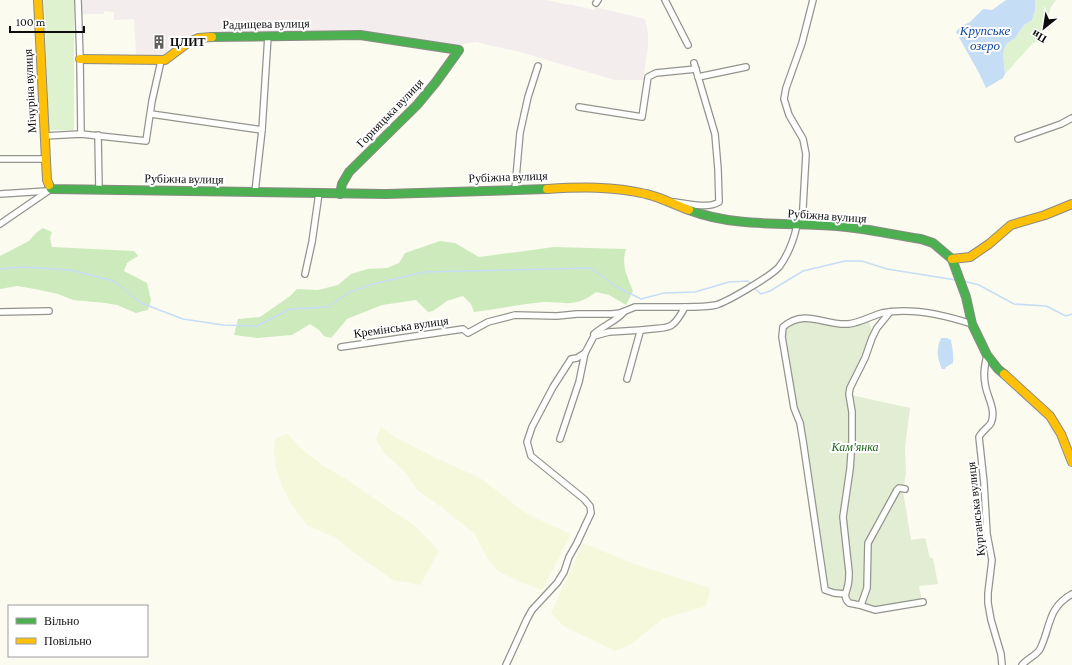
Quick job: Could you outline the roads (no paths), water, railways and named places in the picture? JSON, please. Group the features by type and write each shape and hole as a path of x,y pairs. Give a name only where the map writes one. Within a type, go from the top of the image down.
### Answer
{"street":[{"name":"Мічуріна вулиця","path":"38,0 44,136 49,190"},
{"path":"78,0 81,134"},
{"path":"665,0 688,45"},
{"name":"Кремінська вулиця","path":"340,347 463,329 468,333 488,322 515,315 557,316 577,314 612,314 635,307 685,307 717,304 774,272 792,243 799,225 806,154 800,132 789,115 784,99 786,88 802,43 813,0"},
{"name":"Радищева вулиця","path":"161,61 165,60 185,43 198,38 360,35 459,50"},
{"path":"255,192 262,130 268,36"},
{"name":"Горняцька вулиця","path":"340,194 342,184 349,172 417,105 459,50"},
{"path":"44,136 81,134 146,141 152,101 161,61 80,59"},
{"path":"515,188 520,132 528,97 538,66"},
{"path":"579,107 642,117 648,77 656,73 695,66 715,134 719,202 715,205 669,202"},
{"path":"698,77 746,67"},
{"path":"151,114 262,130"},
{"path":"1018,139 1072,118"},
{"path":"98,135 99,189"},
{"path":"0,159 46,159"},
{"name":"Рубіжна вулиця","path":"49,190 99,189 340,194 429,193 515,188 592,187 647,194 709,217 777,224 837,226 921,239 933,243 952,259"},
{"path":"0,194 49,190"},
{"path":"0,224 49,190"},
{"path":"305,274 312,242 319,193"},
{"path":"1072,204 1045,215 1011,224 989,244 970,257 952,259 960,280 972,324 987,355 998,369 1050,416 1061,434 1072,462"},
{"path":"560,439 579,382 585,353 594,336 597,334 642,330 673,325 685,307"},
{"path":"592,342 594,334 601,327 617,320 626,310"},
{"path":"0,312 49,311"},
{"path":"844,594 825,590 800,423 794,408 782,337 783,327 790,322 800,319 812,319 848,324 859,322 875,315 910,311 940,315 972,324"},
{"path":"891,312 885,317 877,328 865,358 850,388 852,448 843,517 848,551 849,581 844,594 845,598 850,604 861,605 870,610 879,610 923,602"},
{"path":"627,379 636,350 637,338 642,330"},
{"path":"506,665 527,619 557,583 564,572 569,557 591,513 588,503 556,475 531,456 527,442 553,387 571,359 577,358 585,353"},
{"name":"Курганська вулиця","path":"987,355 984,377 985,386 992,405 992,418 991,423 979,437 984,483 987,534 992,560 988,603 991,620 1001,654 1002,665"},
{"path":"861,605 868,588 868,546 870,540 897,490 899,488 905,489"},
{"path":"1022,665 1027,659 1039,651 1053,612 1059,603 1072,594"}],"water":[{"name":"Крупське озеро","path":"1006,0 1035,0 1035,11 1032,20 1024,25 1015,38 1006,44 1003,55 1005,74 1003,78 986,88 956,32 960,27 970,22 983,9 992,10"},
{"path":"941,338 951,340 953,351 953,363 945,369 942,369 938,357 938,346"}],"waterway":[{"path":"754,288 761,294 770,291 803,271 845,261 862,261 887,269 956,280"},
{"path":"0,269 22,267 70,270 114,281 141,303 183,319 223,325 257,326 290,309 328,307 348,293 369,285 424,272 591,268 617,287 641,299 664,293 695,292 729,282 748,281 752,285"},
{"path":"964,281 979,285 1014,304 1046,306 1066,316 1072,314"}],"place":[{"name":"ЦЛИТ","path":"159,42"}],"park label":[{"name":"Кам'янка","path":"855,447"}]}
